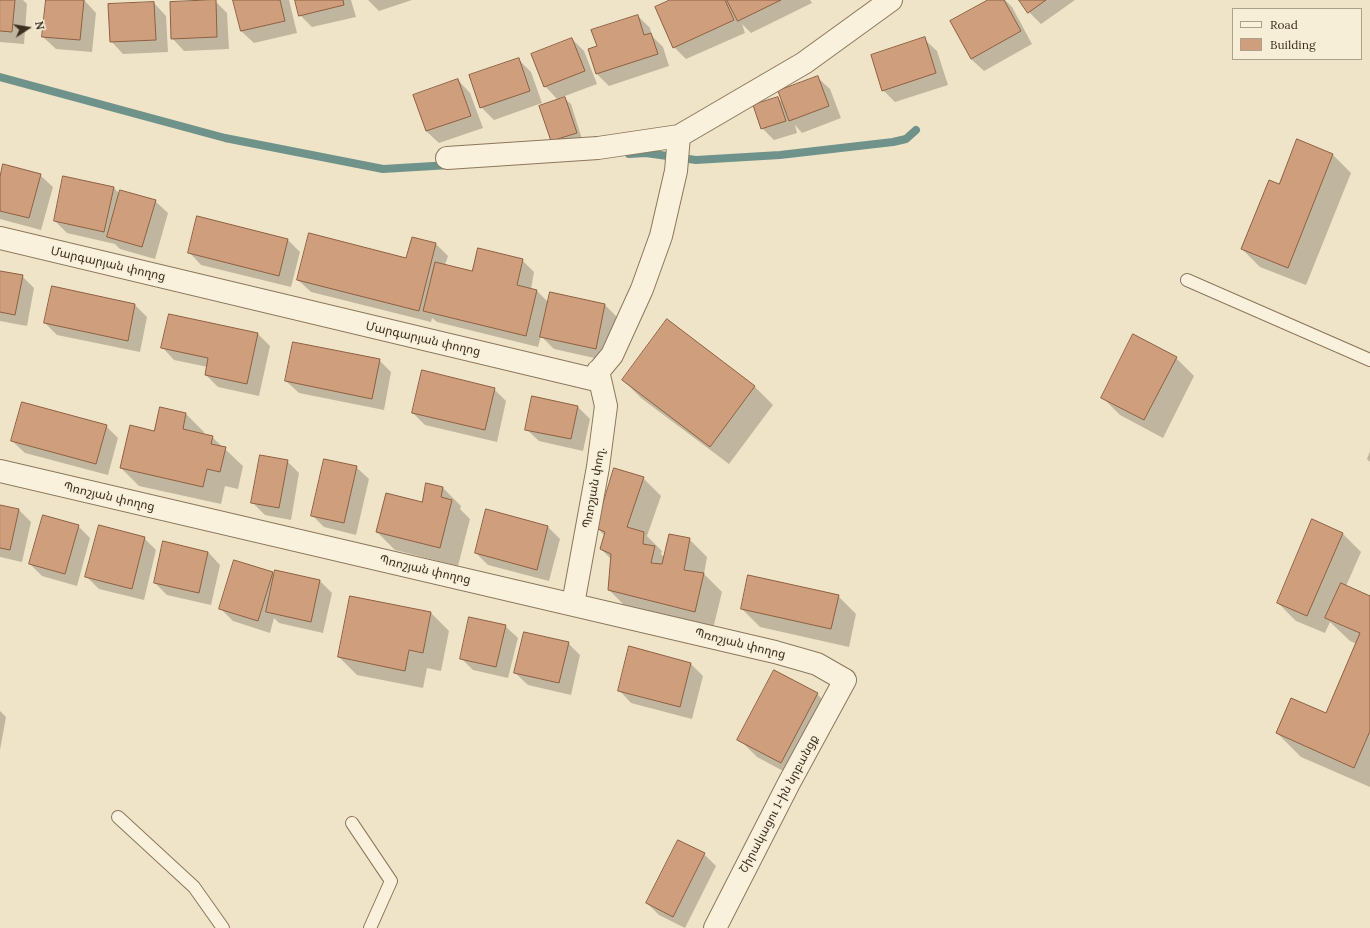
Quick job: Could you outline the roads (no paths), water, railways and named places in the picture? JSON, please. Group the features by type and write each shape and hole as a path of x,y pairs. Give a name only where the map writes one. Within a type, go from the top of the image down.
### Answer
{"street":[{"path":"447,158 598,148 679,136 804,63 891,0"},
{"name":"Մարգարյան փողոց","path":"0,238 592,379 612,355 642,289 662,236 676,171 679,136"},
{"name":"Պռոշյան փող.","path":"573,604 598,467 606,406 598,371"},
{"name":"Պռոշյան փողոց","path":"0,471 775,652 817,664 845,680"},
{"name":"Շիրակացու 1-ին նրբանցք","path":"715,928 789,783 845,680"}],"lane":[{"path":"1187,280 1370,360"},
{"path":"118,817 194,887 223,928"},
{"path":"352,823 391,881 370,928"}],"waterway":[{"path":"0,77 225,138 383,169 450,165"},
{"path":"629,154 646,153 696,160 780,155 893,142 906,139 916,130"}]}
